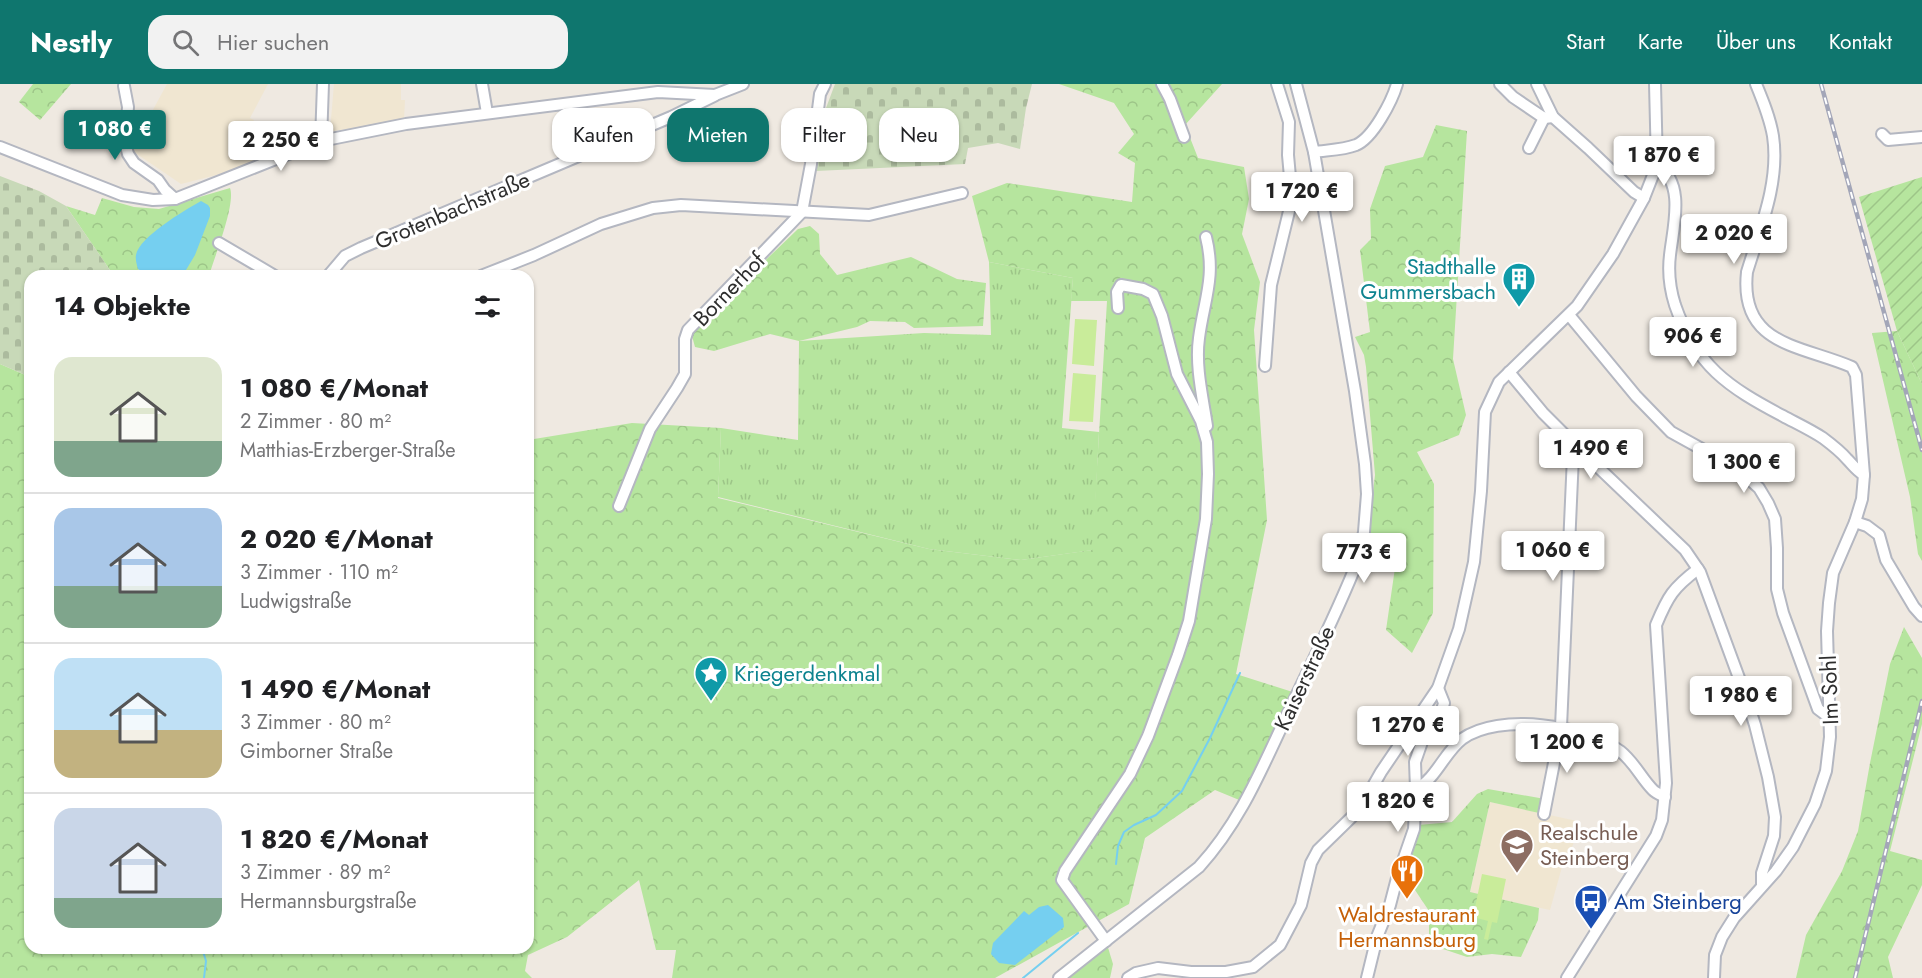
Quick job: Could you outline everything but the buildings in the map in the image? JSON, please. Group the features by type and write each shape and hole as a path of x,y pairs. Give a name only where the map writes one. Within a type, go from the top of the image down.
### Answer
{"street":[{"path":"321,141 323,84"},
{"path":"482,84 487,113"},
{"name":"Grotenbachstraße","path":"333,270 345,256 361,248 671,117 743,84"},
{"path":"802,212 820,94 825,84"},
{"path":"1162,84 1184,137"},
{"path":"1265,366 1271,285 1292,199 1288,155 1289,122 1277,84"},
{"name":"Kaiserstraße","path":"1059,978 1199,867 1216,849 1233,825 1258,775 1358,560 1367,494 1365,464 1355,391 1314,152 1296,84"},
{"path":"1314,152 1358,145 1387,109 1397,84"},
{"path":"1500,84 1513,97 1548,118 1588,148 1634,192 1644,198"},
{"path":"1537,84 1548,118"},
{"path":"1128,978 1136,973 1158,968 1191,972 1226,972 1253,968 1280,945 1301,904 1311,863 1318,850 1360,809 1387,763 1438,688 1459,629 1474,562 1485,412 1499,382 1569,315 1612,254 1644,198 1657,165 1655,84"},
{"name":"Im Sohl","path":"1714,978 1715,955 1722,937 1734,918 1776,871 1792,847 1815,804 1826,771 1830,737 1828,603 1833,573 1862,500 1864,475 1856,375 1852,368 1786,345 1770,335 1756,321 1748,305 1747,272 1772,180 1774,154 1770,119 1755,84"},
{"path":"124,86 128,107 125,142 128,154 134,164 158,180 175,199"},
{"path":"0,147 122,195 153,200 175,199 321,141 406,124 658,92 715,95"},
{"path":"1529,148 1548,118"},
{"path":"1882,134 1888,140 1922,137"},
{"path":"1657,165 1665,170 1674,191 1676,213 1670,257 1670,287 1686,333 1693,345 1711,369 1732,388 1822,437 1864,475"},
{"path":"496,270 601,225 653,208 681,206 869,215 962,193"},
{"name":"Bornerhof","path":"620,506 650,429 685,374 688,330 802,212"},
{"path":"1106,941 1062,880 1065,871 1130,774 1148,736 1189,621 1206,519 1208,474 1207,429 1198,349 1208,300 1211,258 1206,237"},
{"path":"219,243 265,270"},
{"path":"1118,308 1117,292 1121,285 1143,289 1153,294 1162,316 1177,374 1201,421 1207,442"},
{"path":"1569,315 1636,396 1671,432 1738,469 1759,488 1775,519 1777,589 1783,613 1818,709 1830,717"},
{"path":"1509,372 1543,413 1685,550 1698,569 1749,706 1768,777 1775,817 1774,836 1762,873 1762,885"},
{"path":"1544,814 1562,728 1573,456 1579,449"},
{"path":"1855,522 1867,526 1879,535 1886,560 1914,608 1922,616"},
{"path":"1567,978 1656,836 1662,820 1666,783 1656,625 1666,601 1677,586 1698,569"},
{"path":"1367,978 1377,937 1390,905 1396,878 1414,828 1415,762 1418,749 1442,710 1444,703 1438,688"},
{"path":"1416,789 1427,783 1446,756 1463,739 1485,728 1509,724 1562,728 1579,731 1600,739 1620,751 1636,766 1653,790 1665,797"}],"shaded area":[{"path":"167,84 268,84 250,118 254,120 249,129 258,134 260,131 283,143 285,152 228,172 181,184 131,150"},
{"path":"334,84 401,84 401,100 405,100 404,120 333,131 331,119"},
{"name":"Realschule Steinberg","path":"1490,802 1577,821 1573,845 1565,856 1550,910 1470,893"}],"green space":[{"path":"33,84 71,84 40,120 19,102"},
{"path":"835,84 1032,84 1020,149 998,143 968,148 965,164 816,171 817,162 867,162 867,108 826,108"},
{"path":"1059,84 1222,84 1185,125 1198,158 1244,167 1249,199 1242,234 1260,282 1254,330 1267,520 1236,674 1302,695 1249,804 1215,790 1145,838 1129,904 995,978 672,978 676,950 656,950 639,880 567,937 534,952 534,439 632,423 721,428 718,498 929,549 1021,560 1092,550 1107,301 1071,301 1073,278 989,262 972,196 1007,183 1132,202 1135,163 1118,153 1134,134 1114,103"},
{"path":"1436,125 1467,131 1453,359 1466,415 1459,435 1417,452 1434,484 1433,613 1412,653 1386,630 1396,561 1368,534 1375,475 1366,367 1364,355 1355,337 1370,332 1360,250 1371,239 1370,209 1385,166 1423,157"},
{"path":"0,176 39,191 66,206 110,270 24,270 24,374 0,364"},
{"path":"1922,177 1922,384 1897,331 1859,197"},
{"path":"230,188 230,206 211,270 110,270 66,206 95,215 102,198 134,207 159,209"},
{"path":"810,226 819,234 820,254 837,275 911,257 957,279 986,283 983,326 914,328 905,322 870,321 857,327 799,341 770,334 714,351 695,347 692,336 699,324 798,229"},
{"path":"989,262 1073,278 1062,428 1099,432 1093,550 1021,560 929,549 718,497 721,428 798,440 799,341 924,333 991,335"},
{"path":"1075,319 1097,320 1094,366 1072,364"},
{"path":"1897,331 1922,384 1922,561 1918,554 1910,497 1872,333"},
{"path":"0,364 24,374 24,954 530,954 525,971 532,978 0,978"},
{"path":"1073,373 1096,375 1093,422 1069,421"},
{"path":"1904,627 1922,658 1922,724 1890,851 1922,860 1922,885 1888,957 1893,978 1796,978 1806,935 1842,871 1858,831 1890,664"},
{"path":"1488,789 1545,799 1539,813 1490,802 1470,892 1539,908 1538,920 1521,957 1492,954 1467,957 1440,948 1429,934 1429,911 1413,887 1406,871 1418,825 1452,822 1477,794"},
{"path":"1482,874 1506,879 1497,923 1492,922 1488,940 1484,939 1488,921 1473,917"},
{"path":"1106,941 1113,964 1110,978 1059,978"}],"water":[{"path":"201,201 210,208 210,216 195,255 186,270 138,269 136,255 145,240"},
{"path":"1048,905 1063,918 1064,927 1015,965 999,963 991,954 993,943 1024,911 1029,915 1039,907"}],"waterway":[{"path":"1116,864 1118,846 1124,832 1156,815 1182,791 1240,673"},
{"path":"1023,978 1078,933"},
{"path":"204,954 206,961 204,978"}],"railway":[{"path":"1821,84 1922,450"},
{"path":"1855,978 1922,701"}],"place":[{"name":"Stadthalle Gummersbach","path":"1519,308"},
{"name":"Kriegerdenkmal","path":"711,702"},
{"name":"Realschule Steinberg","path":"1517,874"},
{"name":"Waldrestaurant Hermannsburg","path":"1407,900"},
{"name":"Am Steinberg","path":"1591,930"}]}
